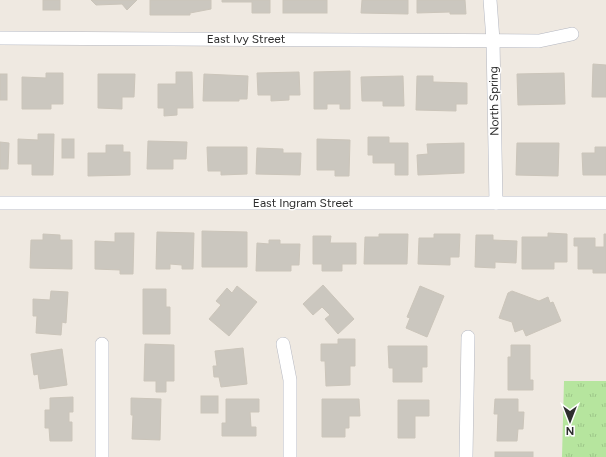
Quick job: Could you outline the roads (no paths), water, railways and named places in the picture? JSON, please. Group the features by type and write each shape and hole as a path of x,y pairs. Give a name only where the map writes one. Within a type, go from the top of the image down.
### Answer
{"street":[{"name":"North Spring","path":"490,0 493,40 496,203"},
{"name":"East Ivy Street","path":"0,38 539,41 572,34"},
{"name":"East Ingram Street","path":"0,203 606,203"},
{"path":"466,457 468,337"},
{"path":"102,344 102,457"},
{"path":"283,344 290,380 290,457"}]}
